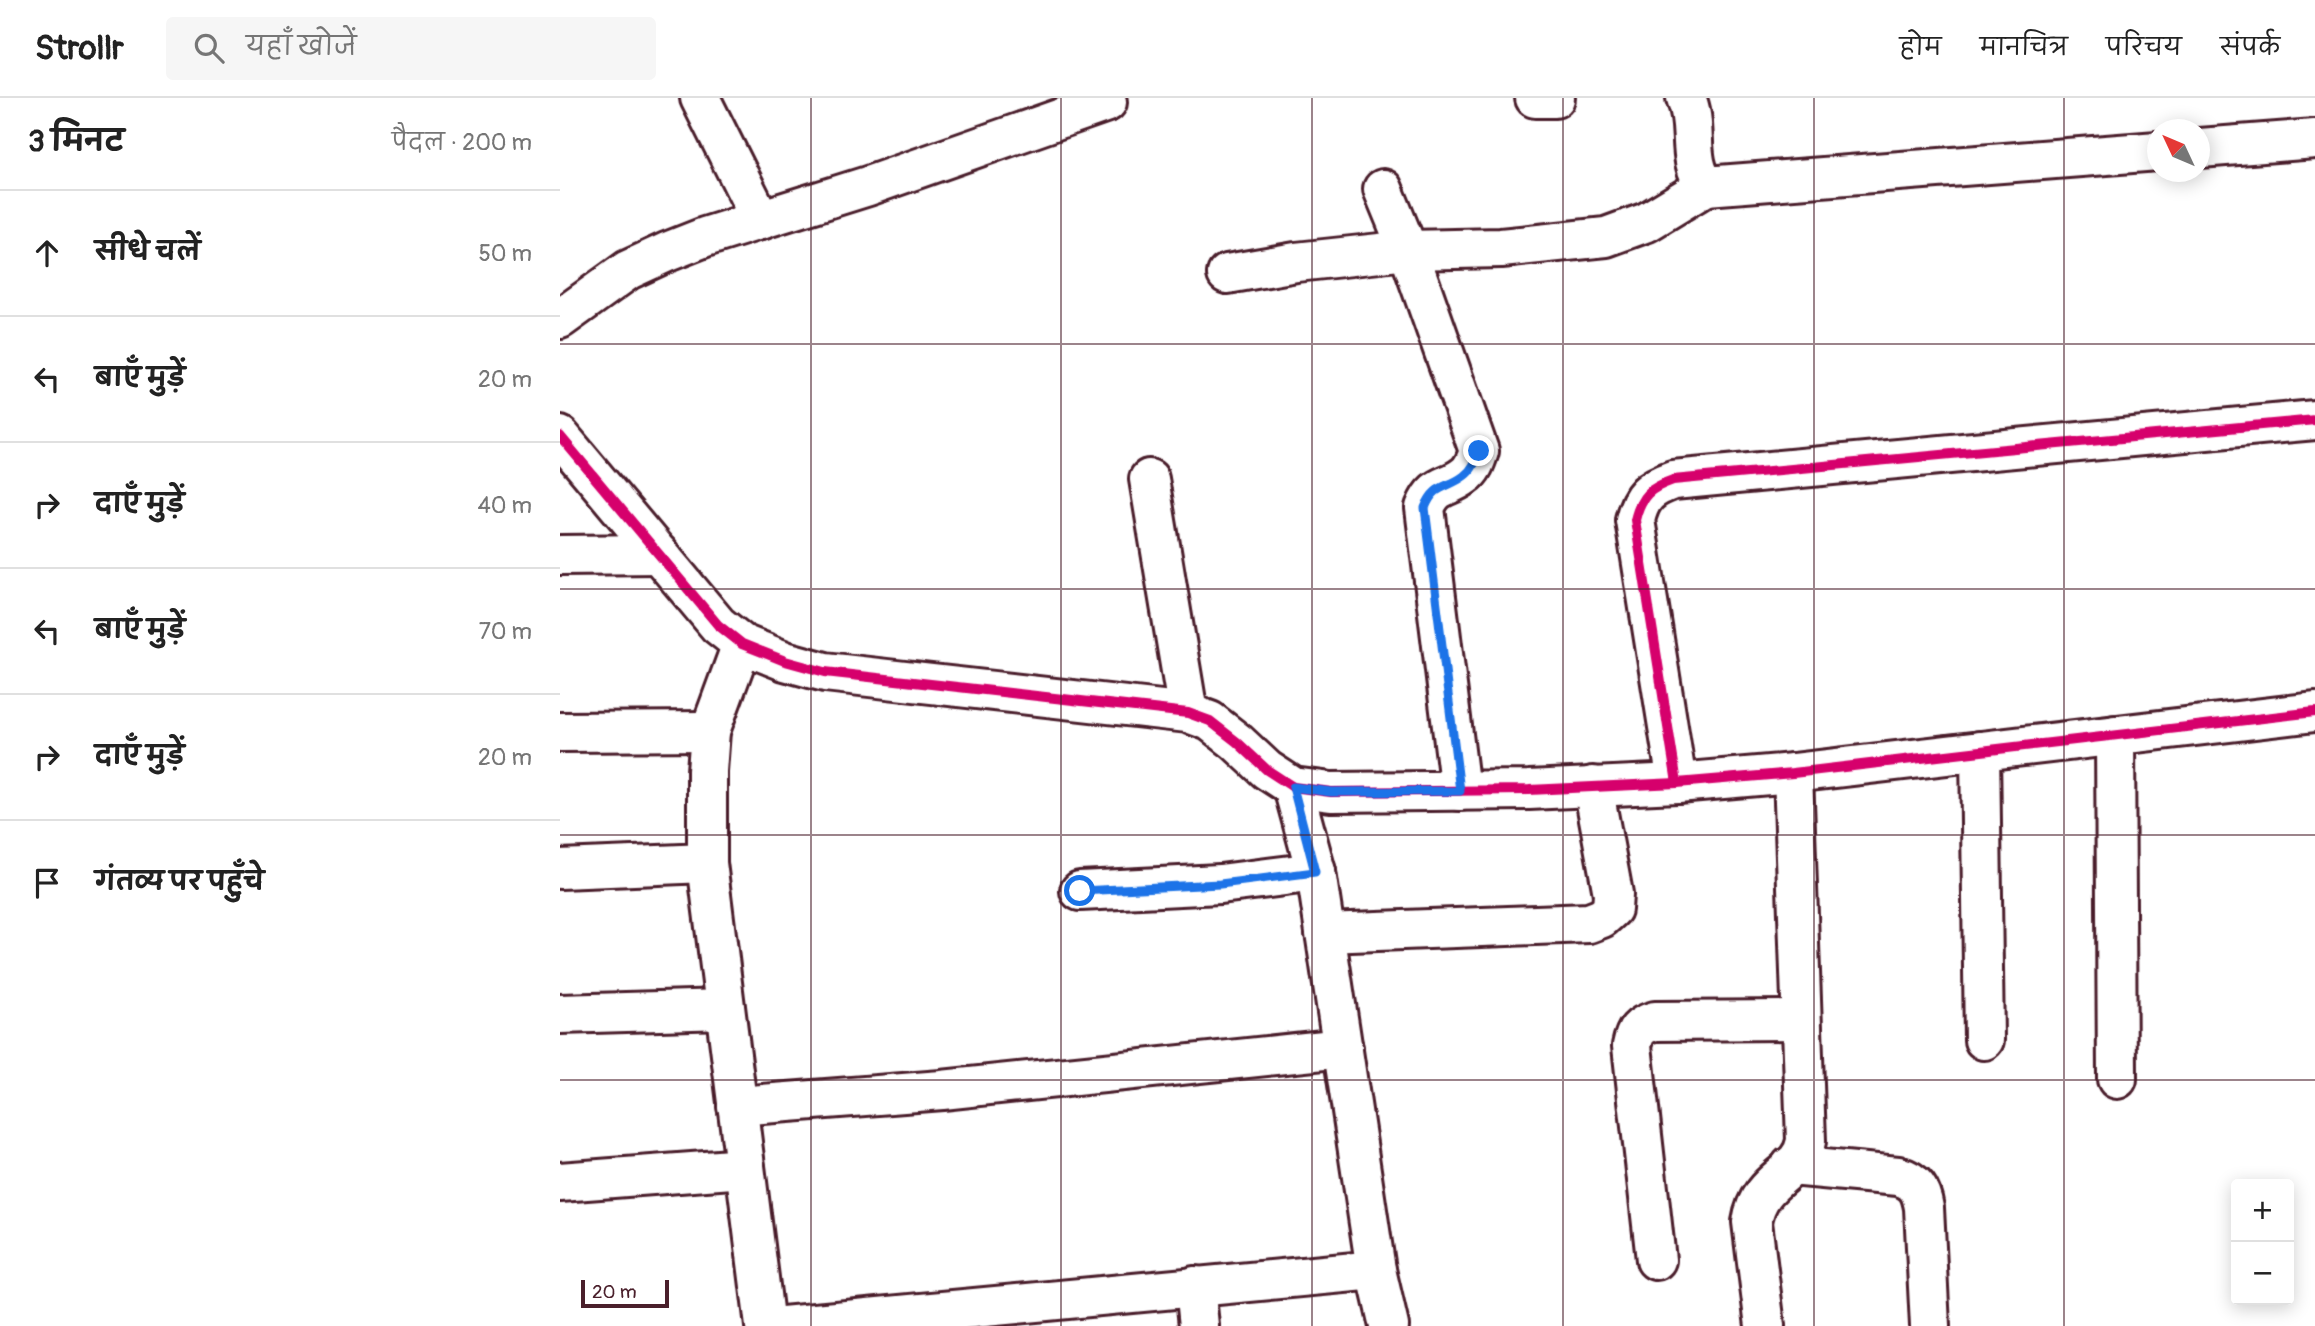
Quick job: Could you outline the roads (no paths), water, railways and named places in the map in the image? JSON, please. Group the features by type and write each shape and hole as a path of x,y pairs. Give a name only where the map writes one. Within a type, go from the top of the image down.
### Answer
{"street":[{"path":"700,98 761,220"},
{"path":"1535,98 1555,98"},
{"path":"1686,98 1690,107 1694,162 1698,175 1706,186"},
{"path":"560,318 628,270 667,252 868,186 1107,102"},
{"path":"2210,147 2315,139"},
{"path":"1227,274 1296,262 1408,250 1501,248 1606,237 1647,222 1706,186 2147,152"},
{"path":"1383,189 1408,250 1479,451 1474,466 1464,477 1440,486 1429,497 1425,508 1460,791"},
{"path":"1677,783 1635,520 1639,503 1655,486 1687,478 2315,420"},
{"path":"560,436 718,625 743,644 785,661 825,672 1188,713 1210,721 1267,770 1293,787 1331,792 1460,791 1677,783 1793,773 2315,712"},
{"path":"1149,479 1188,713"},
{"path":"560,555 659,554"},
{"path":"743,644 710,731 706,771 707,863 765,1326"},
{"path":"560,732 710,731"},
{"path":"2115,735 2118,1079"},
{"path":"1980,751 1984,1040"},
{"path":"1765,1326 1752,1222 1754,1206 1762,1192 1804,1155 1806,1141 1793,773"},
{"path":"1325,933 1589,923 1602,918 1612,909 1613,894 1593,786"},
{"path":"1293,787 1315,872 1377,1270 1389,1326"},
{"path":"560,869 707,863"},
{"path":"1080,891 1220,884 1315,872"},
{"path":"560,1014 725,1009"},
{"path":"1656,1260 1632,1046 1634,1032 1643,1023 1655,1021 1801,1020"},
{"path":"737,1106 942,1090 1343,1048"},
{"path":"1791,1167 1898,1176 1917,1185 1922,1194 1924,1208 1930,1326"},
{"path":"560,1182 745,1168"},
{"path":"783,1326 1377,1270"},
{"path":"1195,1286 1199,1326"}]}
